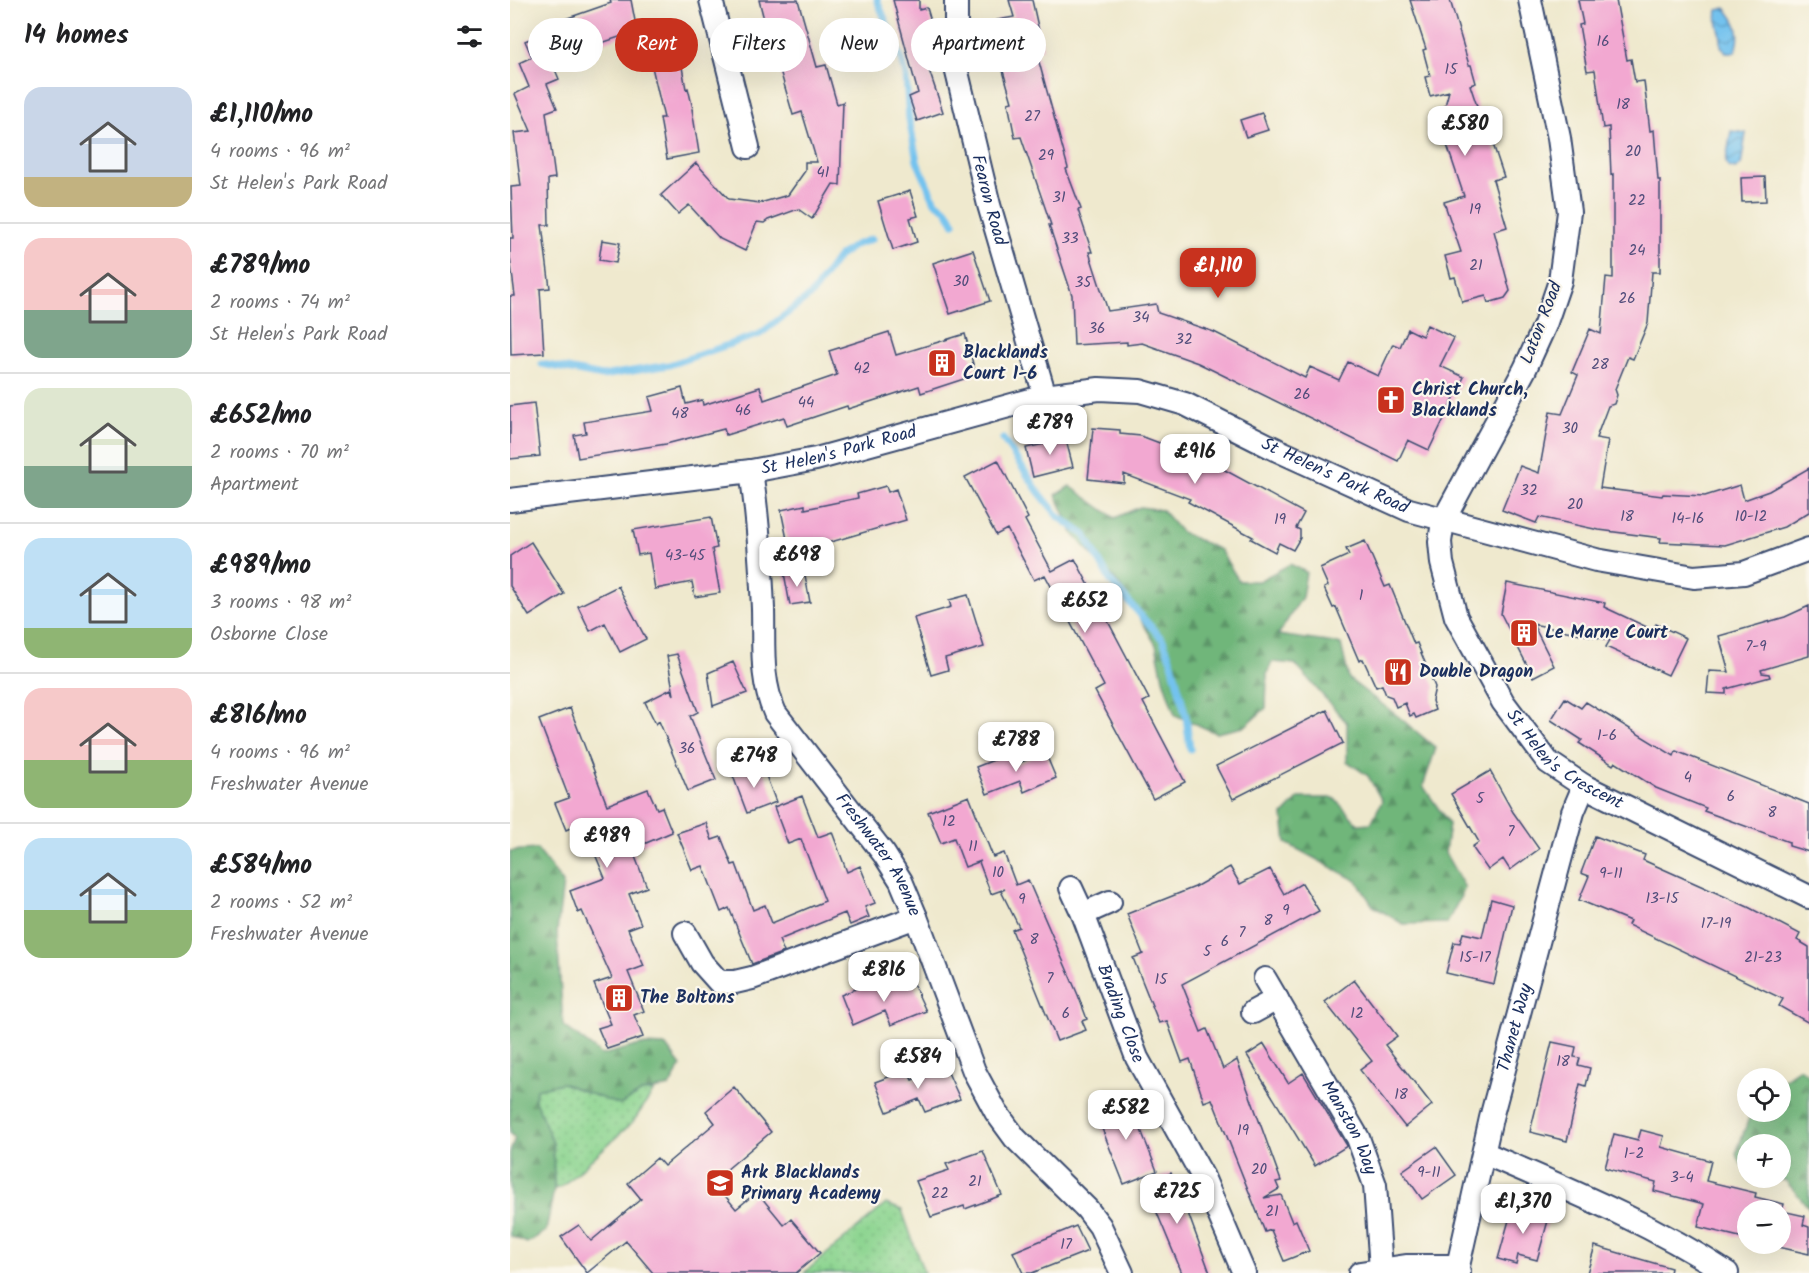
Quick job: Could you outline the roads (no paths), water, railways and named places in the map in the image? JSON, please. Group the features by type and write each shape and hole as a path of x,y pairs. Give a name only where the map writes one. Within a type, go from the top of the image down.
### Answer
{"street":[{"path":"711,0 748,147"},
{"name":"Fearon Road","path":"956,0 956,68 988,205 1045,396"},
{"name":"Laton Road","path":"1443,521 1525,369 1545,325 1560,281 1569,212 1559,138 1530,0"},
{"name":"St Helen's Park Road","path":"510,500 751,471 816,459 1045,396 1099,389 1140,391 1185,404 1355,487 1409,510 1443,521 1596,560 1694,577 1744,573 1809,549"},
{"name":"Freshwater Avenue","path":"751,471 763,607 764,673 767,695 775,713 884,854 901,881 974,1071 996,1112 1015,1138 1087,1209 1100,1226 1122,1273"},
{"name":"St Helen's Crescent","path":"1443,521 1440,542 1442,563 1456,617 1503,702 1548,762 1584,786 1809,897"},
{"name":"Thanet Way","path":"1459,1270 1494,1108 1573,812 1584,786"},
{"name":"Brading Close","path":"1071,888 1137,1058 1203,1178 1244,1273"},
{"path":"1083,914 1110,903"},
{"path":"685,933 702,963 718,982 735,982 752,978 916,916"},
{"name":"Manston Way","path":"1253,1012 1271,989 1358,1138 1375,1185 1371,1271"},
{"path":"1484,1153 1593,1200 1702,1256 1727,1273"},
{"path":"1371,1271 1406,1266 1459,1270"}],"water":[{"path":"1725,8 1738,28 1735,52 1726,52 1721,46 1716,14 1717,10"},
{"path":"1731,131 1746,133 1741,165 1735,169 1728,167 1726,162"}],"waterway":[{"path":"877,0 902,60 906,76 909,119 917,161 935,202 947,210 954,223"},
{"path":"542,364 602,376 669,365 760,334 811,295 838,257 855,245 872,239"},
{"path":"1003,439 1038,491 1059,517 1085,535 1111,582 1163,640 1172,663 1186,716 1190,749"}],"place":[{"name":"Blacklands Court 1-6","path":"942,363"},
{"name":"Christ Church, Blacklands","path":"1391,400"},
{"name":"Le Marne Court","path":"1524,633"},
{"name":"Double Dragon","path":"1398,672"},
{"name":"The Boltons","path":"619,998"},
{"name":"Ark Blacklands Primary Academy","path":"720,1183"}]}
